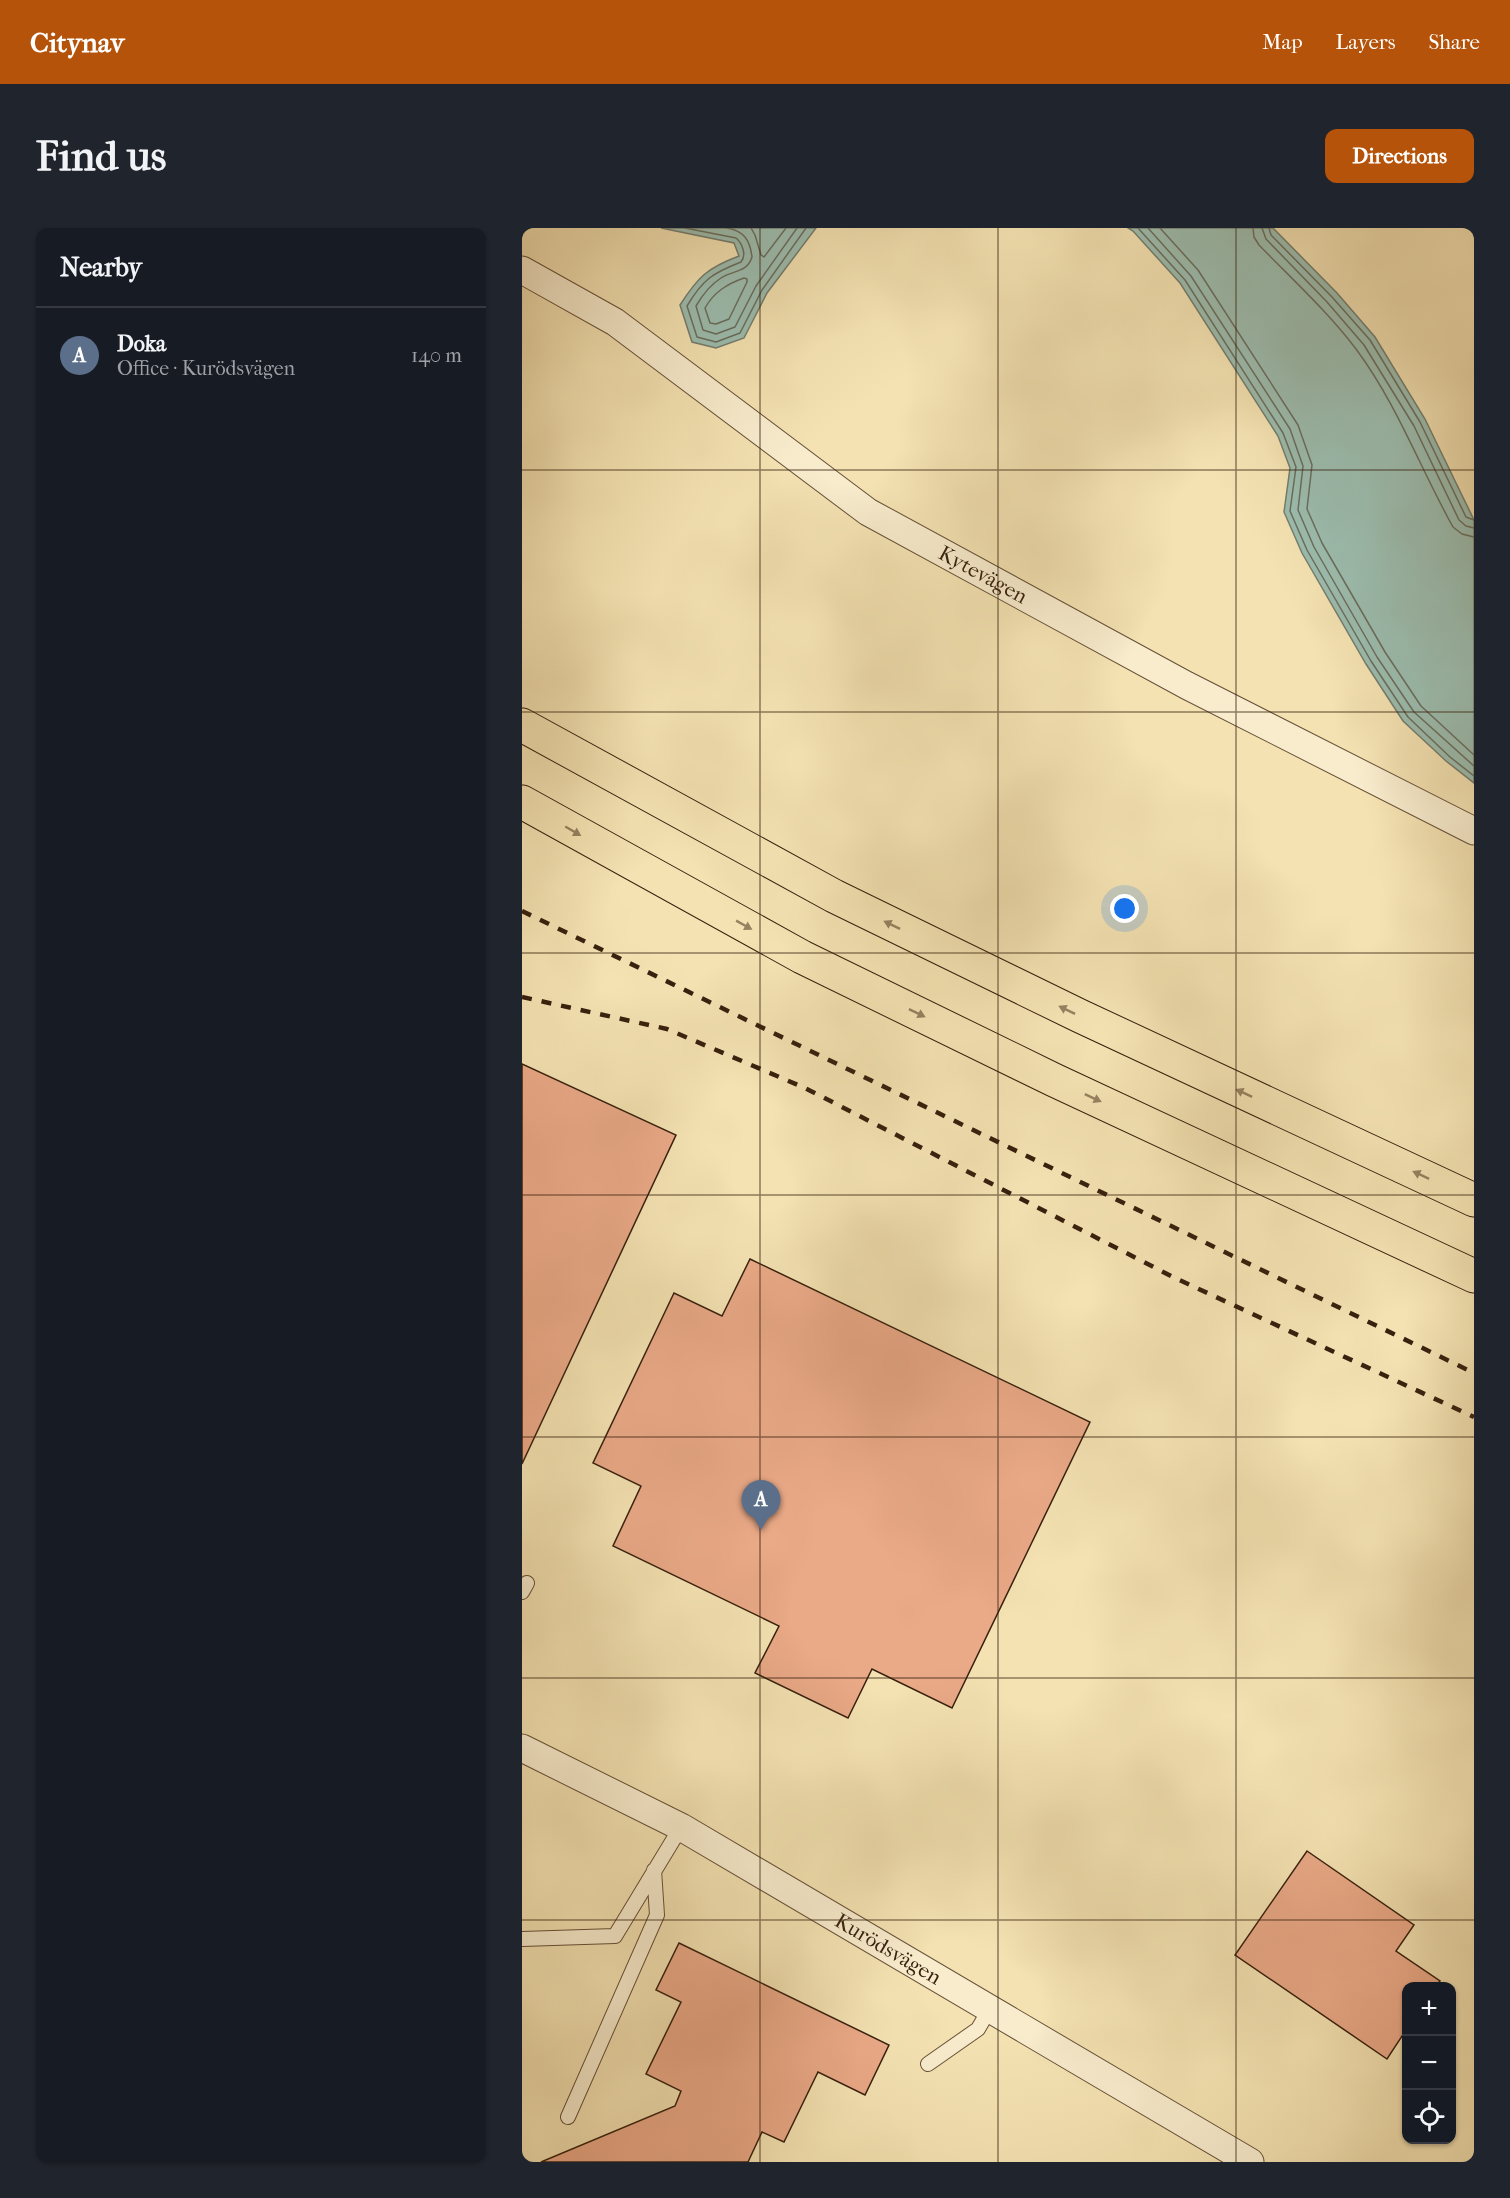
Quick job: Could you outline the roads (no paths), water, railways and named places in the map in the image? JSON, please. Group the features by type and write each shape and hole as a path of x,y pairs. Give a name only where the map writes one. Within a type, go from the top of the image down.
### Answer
{"highway":[{"path":"522,725 834,896 1080,1016 1474,1200"},
{"path":"522,802 802,957 1054,1080 1474,1276"}],"street":[{"name":"Kytevägen","path":"522,270 615,322 868,512 1186,685 1474,831"},
{"name":"Kurödsvägen","path":"522,1748 681,1827 1250,2162"}],"lane":[{"path":"522,1939 615,1936 681,1827"},
{"path":"568,2117 657,1915 654,1870"},
{"path":"928,2064 978,2029 989,2010"}],"water":[{"path":"661,228 816,228 767,293 744,338 716,348 692,342 680,305 704,274 739,256 734,243"},
{"path":"1128,228 1273,228 1337,293 1375,337 1425,419 1474,520 1474,783 1446,761 1403,721 1366,664 1302,553 1284,512 1290,468 1278,436 1180,283"}],"railway":[{"path":"522,911 1474,1373"},
{"path":"522,997 667,1029 805,1088 1173,1277 1474,1417"}],"place":[{"name":"Doka","path":"761,1530"}]}
